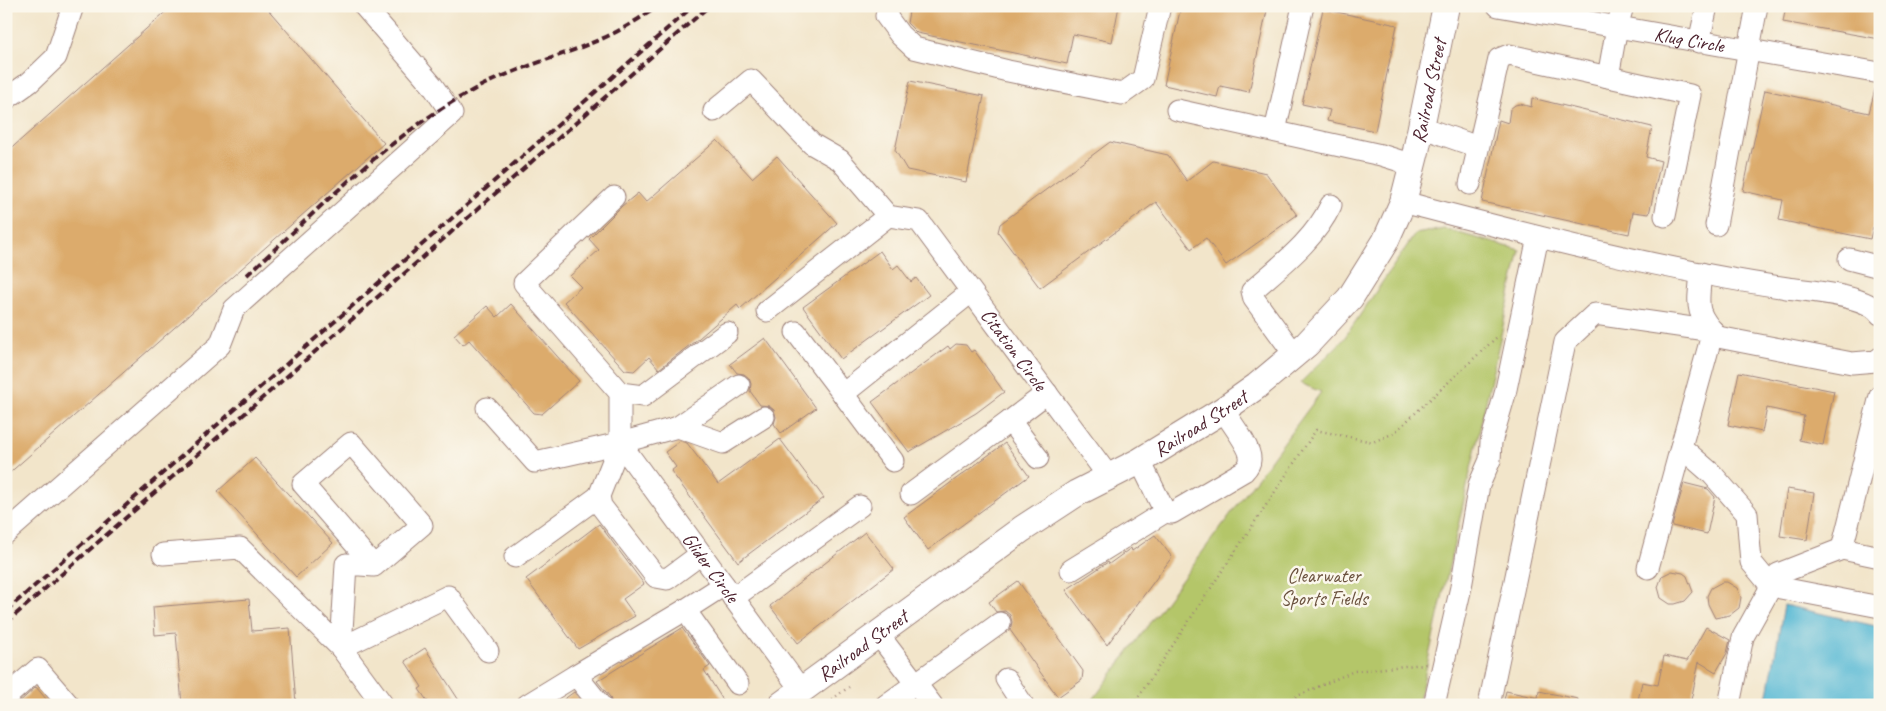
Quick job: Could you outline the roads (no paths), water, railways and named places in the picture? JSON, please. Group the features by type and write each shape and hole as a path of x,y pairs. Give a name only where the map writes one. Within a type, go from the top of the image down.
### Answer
{"main road":[{"name":"Railroad Street","path":"791,698 1022,529 1077,494 1140,461 1223,410 1257,386 1307,344 1350,298 1385,242 1403,202 1421,127 1446,6"}],"street":[{"path":"6,99 30,82 56,57 73,6"},
{"path":"6,533 220,345 234,309 452,114 432,85 364,6"},
{"path":"890,6 886,16 900,35 914,48 1008,71 1122,94 1143,78 1160,6"},
{"path":"1274,131 1303,6"},
{"name":"Klug Circle","path":"1498,6 1880,73"},
{"path":"1608,77 1617,27 1623,6"},
{"path":"1700,42 1706,6"},
{"path":"1716,225 1757,6"},
{"path":"1470,184 1499,59 1509,56 1690,95 1666,216"},
{"path":"714,111 751,80 812,144 840,160 888,216 767,310"},
{"path":"1177,110 1381,155 1412,165"},
{"path":"1421,127 1478,147"},
{"path":"515,557 599,496 620,443 620,393 524,283 614,197"},
{"path":"1403,202 1536,247 1728,279 1847,296 1876,309 1880,314"},
{"path":"1295,355 1254,299 1252,291 1303,245 1323,221 1331,205"},
{"name":"Citation Circle","path":"888,216 919,221 1109,477"},
{"path":"1434,705 1461,587 1479,485 1490,460 1491,442 1505,394 1536,247"},
{"path":"1849,260 1880,266"},
{"path":"1701,273 1698,308 1705,323 1718,337 1852,363 1876,361 1880,358"},
{"path":"843,394 971,292"},
{"path":"1489,705 1566,342 1594,314 1713,332"},
{"path":"796,332 893,461"},
{"path":"1648,568 1713,332"},
{"path":"620,393 643,396 727,333"},
{"path":"488,408 535,462 620,443 678,427 739,385"},
{"path":"911,494 1047,393"},
{"path":"1842,550 1880,396"},
{"path":"1071,570 1165,512 1172,513 1244,471 1250,461 1247,447 1223,410"},
{"path":"678,427 723,443 764,416"},
{"path":"1010,421 1038,458"},
{"path":"341,648 346,564 374,566 422,525 351,443 303,484 374,566"},
{"name":"Glider Circle","path":"620,443 729,591 791,698"},
{"path":"1682,448 1712,474 1747,514 1752,562 1771,586 1880,607"},
{"path":"1140,461 1165,512"},
{"path":"599,496 601,506 656,577 667,579 701,554"},
{"path":"527,705 685,610 729,591 860,506"},
{"path":"163,554 240,548 341,648 383,705"},
{"path":"1730,705 1743,637 1778,574 1842,550 1880,557"},
{"path":"341,648 448,596 488,652"},
{"path":"685,610 738,684"},
{"path":"886,705 1000,623"},
{"path":"878,634 932,705"},
{"path":"6,697 38,669 69,705"},
{"path":"576,675 600,705"},
{"path":"1006,679 1023,705"}],"water":[{"path":"1784,605 1880,627 1880,705 1766,705"}],"railway":[{"path":"247,275 352,178 436,112 466,94 501,77 610,35 659,6"},
{"path":"6,611 693,6"},
{"path":"6,623 709,6"}],"park label":[{"name":"Clearwater Sports Fields","path":"1324,586"}]}
